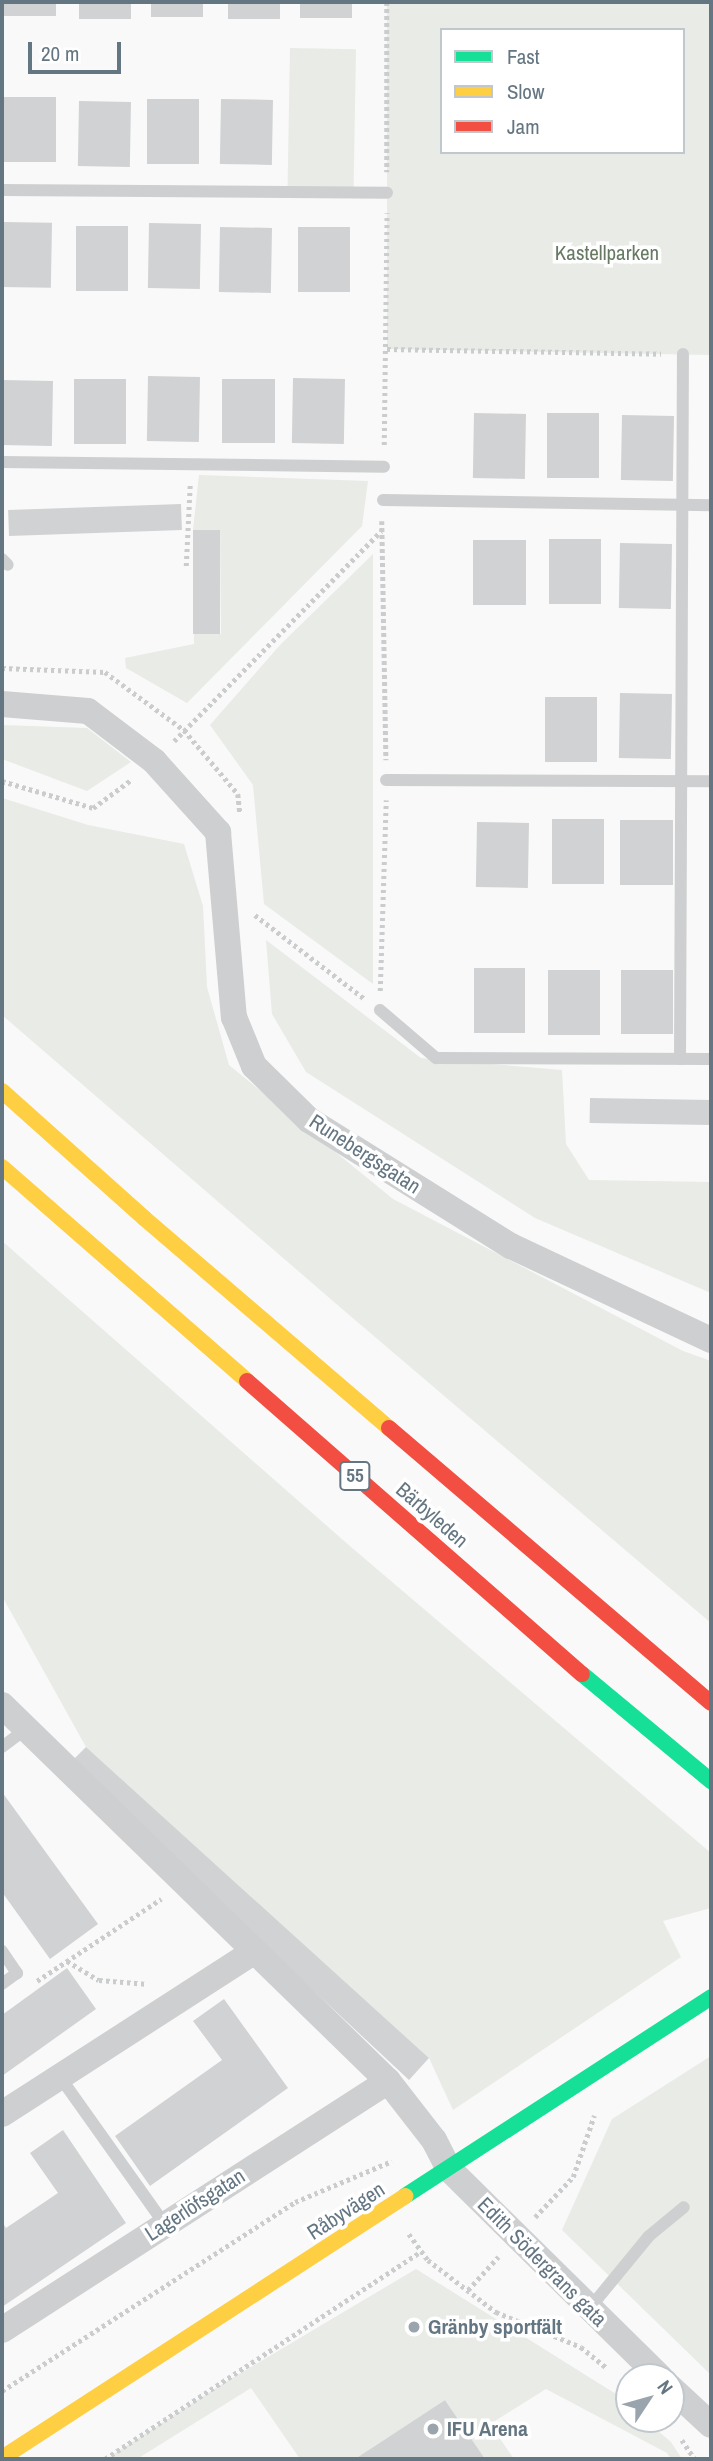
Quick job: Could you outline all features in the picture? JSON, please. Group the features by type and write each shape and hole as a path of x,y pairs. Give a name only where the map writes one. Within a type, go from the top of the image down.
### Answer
{"main road":[{"name":"Bärbyleden","path":"2,1091 144,1218 711,1703"},
{"name":"Bärbyleden","path":"2,1167 630,1716 711,1781"},
{"name":"Råbyvägen","path":"2,2458 711,1997"}],"street":[{"name":"Runebergsgatan","path":"2,704 88,710 154,761 218,832 234,1017 254,1066 309,1120 511,1246 711,1340"},
{"path":"2,1705 387,2081 434,2140"},
{"path":"2,2114 253,1952"},
{"name":"Lagerlöfsgatan","path":"2,2330 387,2081"},
{"name":"Edith Södergrans gata","path":"434,2140 449,2169 588,2310 645,2363"},
{"path":"685,2401 711,2426"}],"lane":[{"path":"2,190 387,193"},
{"path":"680,1059 683,354"},
{"path":"2,462 384,467"},
{"path":"383,500 711,505"},
{"path":"386,780 711,781"},
{"path":"380,1010 436,1058 711,1059"},
{"path":"2,1747 26,1730"},
{"path":"2,1951 17,1973 2,1984"},
{"path":"60,2077 165,2225"},
{"path":"588,2310 649,2236 684,2207"}],"path":[{"path":"387,349 683,354"},
{"path":"186,566 190,465"},
{"path":"2,781 93,808 154,761 382,530"},
{"path":"253,913 253,927"},
{"path":"17,1973 36,1982 184,1884"},
{"path":"67,1961 99,1980 152,1984"},
{"path":"468,2290 573,2177 591,2119 600,2109"},
{"path":"2,2391 295,2203 370,2172 434,2140"},
{"path":"391,2206 421,2252 496,2312 581,2347 610,2371"},
{"path":"105,2459 421,2252"}],"green space":[{"name":"Kastellparken","path":"387,2 711,2 711,355 387,349"},
{"path":"290,48 356,49 353,194 287,193"},
{"path":"199,475 368,481 362,526 187,703 126,668 125,658 194,644 194,634 221,634 220,530 193,530"},
{"path":"373,554 373,984 264,904 253,785 210,725 280,645"},
{"path":"2,725 87,728 131,762 87,791 2,759"},
{"path":"2,798 88,825 184,844 203,906 207,987 229,1065 393,1199 683,1351 711,1361 711,1623 2,1015"},
{"path":"266,940 421,1058 562,1070 566,1144 589,1180 711,1182 711,1293 535,1218 306,1072 272,1014"},
{"path":"2,1241 351,1547 711,1853 711,1908 663,1921 681,1957 453,2110 429,2058 86,1747 2,1596"},
{"path":"711,2056 711,2375 562,2230 612,2119"},
{"name":"Gränby sportfält","path":"416,2269 615,2393 615,2425 546,2389 490,2424 514,2459 485,2459 445,2400 355,2459 300,2459 251,2388 137,2459 106,2459 219,2386"},
{"name":"Gränby sportfält","path":"629,2433 660,2433 671,2442 682,2459 671,2459 667,2453"}],"building":[{"path":"4,2 56,2 56,16 4,16"},
{"path":"79,2 131,2 131,19 79,19"},
{"path":"151,2 203,2 203,17 151,17"},
{"path":"228,2 280,2 280,19 228,19"},
{"path":"300,2 352,2 352,18 300,18"},
{"path":"4,97 56,97 56,162 4,162"},
{"path":"147,99 199,99 199,164 147,164"},
{"path":"221,99 273,100 272,165 220,164"},
{"path":"79,101 131,102 130,167 78,166"},
{"path":"2,222 52,223 51,288 2,287"},
{"path":"149,223 201,224 200,289 148,288"},
{"path":"76,226 128,226 128,291 76,291"},
{"path":"220,227 272,228 271,293 219,292"},
{"path":"298,227 350,227 350,292 298,292"},
{"path":"148,376 200,377 199,442 147,441"},
{"path":"293,378 345,379 344,444 292,443"},
{"path":"74,379 126,379 126,444 74,444"},
{"path":"222,379 275,379 275,443 222,443"},
{"path":"2,380 53,381 52,446 2,445"},
{"path":"474,413 526,414 525,479 473,478"},
{"path":"547,413 599,413 599,478 547,478"},
{"path":"622,415 674,416 673,481 621,480"},
{"path":"181,504 182,530 9,536 8,510"},
{"path":"193,530 220,530 220,634 193,634"},
{"path":"549,539 601,539 601,604 549,604"},
{"path":"473,540 526,540 526,605 473,605"},
{"path":"620,543 672,544 671,609 619,608"},
{"path":"620,693 672,694 671,759 619,758"},
{"path":"545,697 597,697 597,762 545,762"},
{"path":"552,819 604,819 604,884 552,884"},
{"path":"620,820 673,820 673,885 620,885"},
{"path":"477,822 529,823 528,888 476,887"},
{"path":"474,968 525,968 525,1033 474,1033"},
{"path":"548,970 600,970 600,1035 548,1035"},
{"path":"621,970 673,970 673,1034 621,1034"},
{"path":"590,1098 711,1100 711,1125 590,1123"},
{"path":"86,1747 429,2058 409,2080 70,1763"},
{"path":"2,1792 98,1924 50,1959 2,1892"},
{"path":"67,1968 96,2009 2,2076 2,2015"},
{"path":"224,1999 288,2088 150,2186 115,2136 222,2060 193,2021"},
{"path":"63,2130 126,2223 2,2307 2,2222 6,2228 58,2193 30,2153"},
{"name":"IFU Arena","path":"445,2400 485,2459 355,2459"}],"traffic: fast":[{"path":"582,1674 711,1781"},
{"path":"405,2196 711,1997"}],"traffic: slow":[{"path":"2,1091 144,1218 389,1428"},
{"path":"2,1167 247,1381"},
{"path":"2,2458 405,2196"}],"traffic: jam":[{"path":"247,1381 582,1674"},
{"path":"389,1428 711,1703"}],"place":[{"name":"Gränby sportfält","path":"414,2327"},
{"name":"IFU Arena","path":"433,2429"}]}
